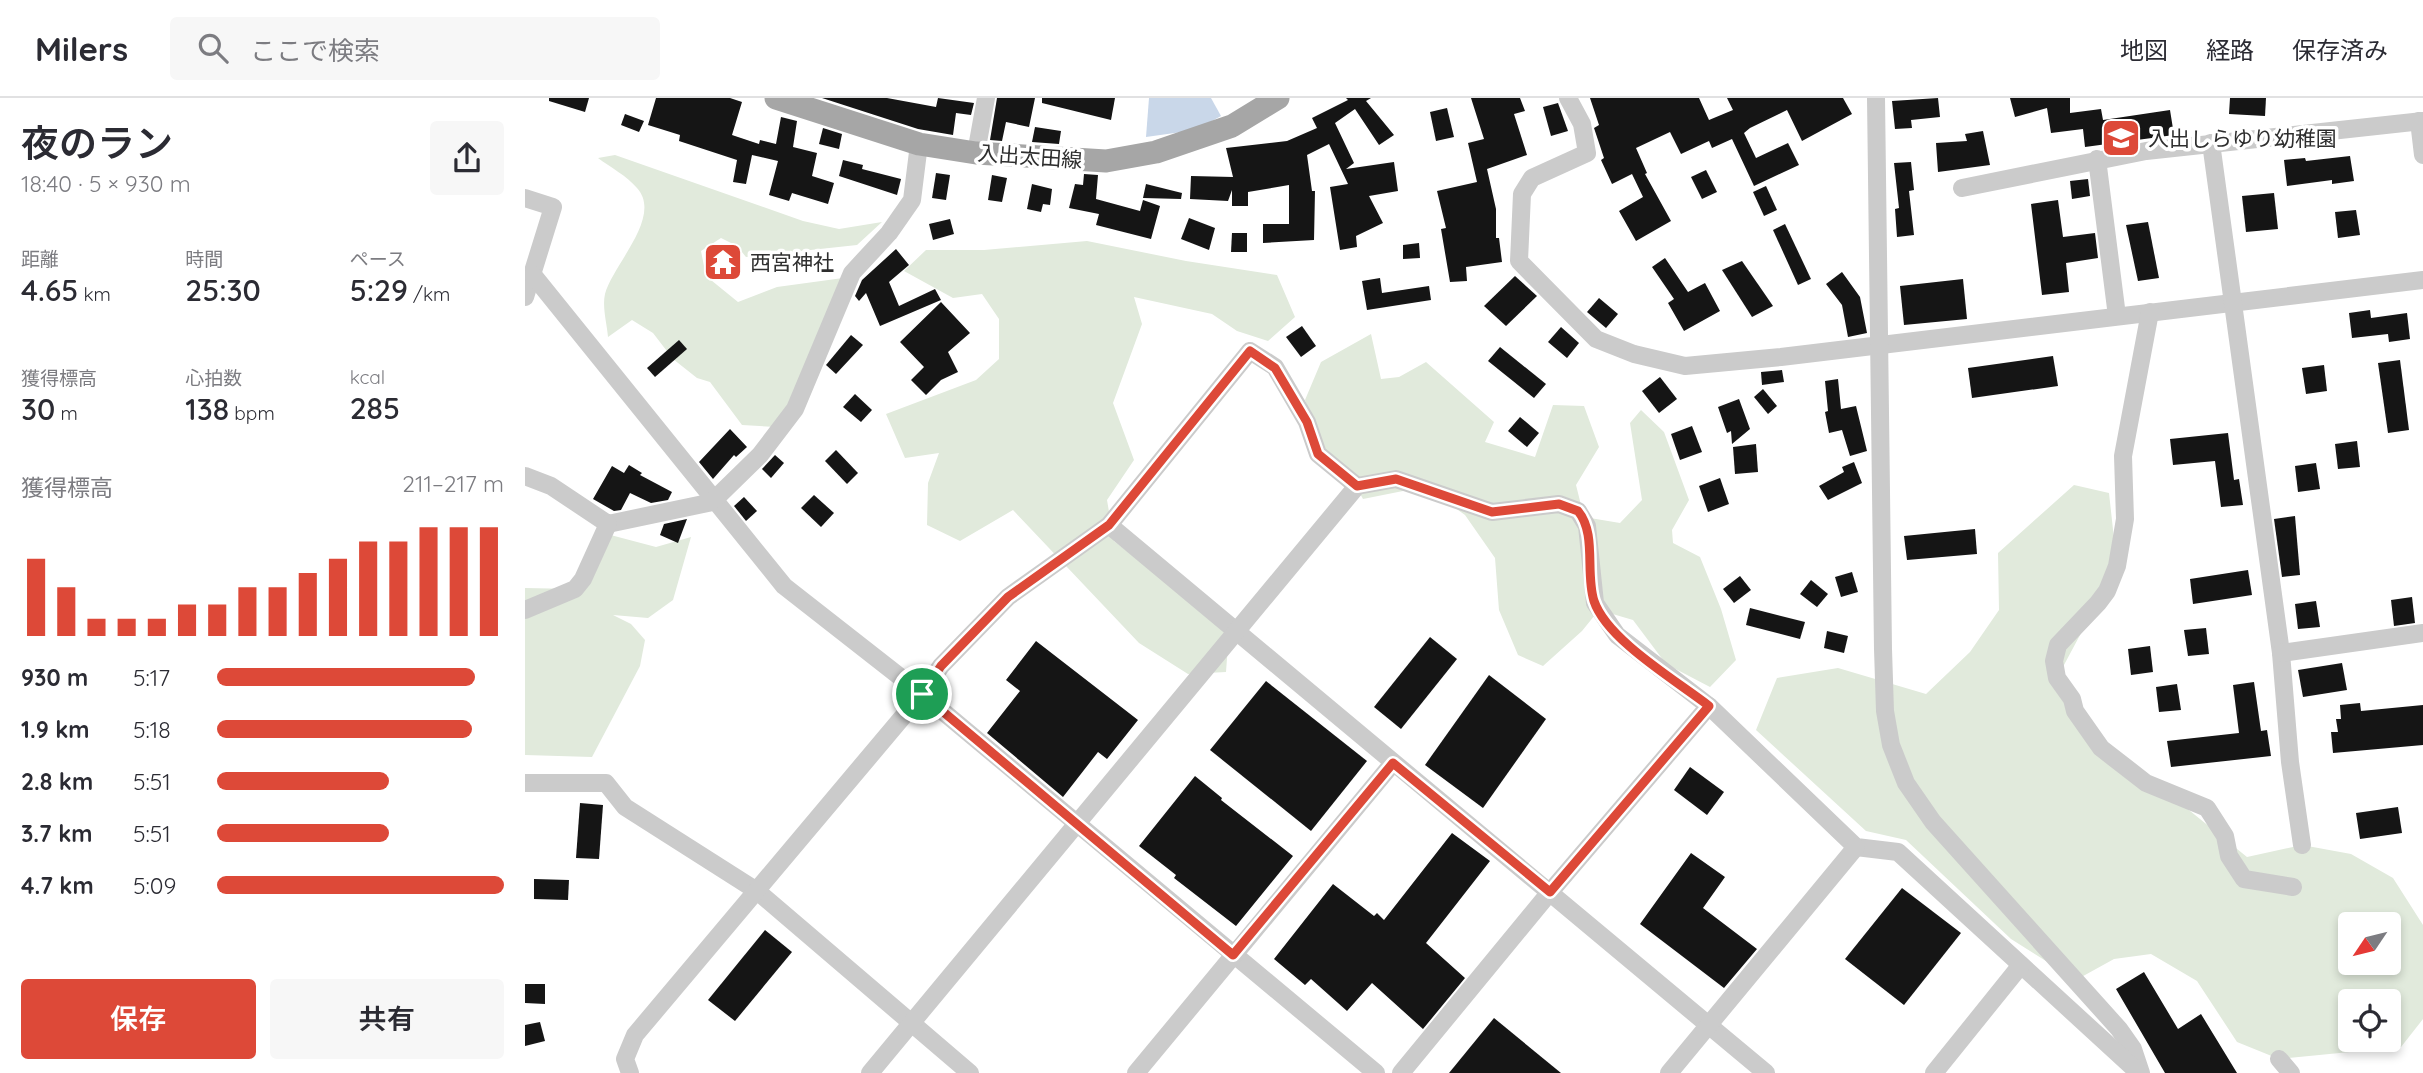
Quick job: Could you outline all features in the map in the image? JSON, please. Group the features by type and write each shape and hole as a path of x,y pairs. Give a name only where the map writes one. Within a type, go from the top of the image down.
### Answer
{"main road":[{"name":"入出太田線","path":"776,98 919,144 976,153 1106,161 1156,152 1232,127 1278,98"}],"street":[{"path":"976,153 986,98"},
{"path":"1568,98 1582,124 1587,153 1532,177 1526,185 1522,194 1519,261 1596,339 1635,354 1685,366 2423,280"},
{"path":"1876,98 1883,649 1885,711 1891,745 1906,783 1933,822 2119,1028 2133,1049 2140,1073"},
{"path":"1962,188 2097,159 2211,143 2421,121 2423,155"},
{"path":"2211,143 2281,653 2290,762 2302,845"},
{"path":"525,477 551,486 608,524 708,503 716,498 760,456 795,409 852,273 889,233 912,200 919,144"},
{"path":"2097,159 2117,316"},
{"path":"525,198 553,207 525,297"},
{"path":"533,275 785,586 922,694 1376,1073"},
{"path":"2150,312 2123,456 2125,519 2117,566 2103,597 2058,645 2054,661 2057,678 2071,699 2075,711 2101,748 2145,783 2207,808 2225,836 2229,856 2244,879 2293,887"},
{"path":"630,1073 625,1059 635,1035 922,694 941,666 1008,597 1109,525 1250,351 1275,368 1307,422 1318,454 1357,486"},
{"path":"870,1073 1357,486 1396,479 1492,512 1559,504 1578,511 1587,526 1591,587 1598,610 1617,635 1709,706 1856,847 1898,852 2140,1073"},
{"path":"525,610 575,589 583,579 608,524"},
{"path":"1109,525 1766,1073"},
{"path":"2281,653 2423,633"},
{"path":"1401,1073 1550,892 1709,706"},
{"path":"1136,1073 1393,763"},
{"path":"525,783 606,783 625,807 757,891 970,1073"},
{"path":"1669,1073 1856,847"},
{"path":"1934,1073 2021,965"}],"shaded area":[{"path":"615,155 803,221 839,229 882,222 857,245 746,257 737,246 721,238 701,251 706,276 738,302 777,287 843,278 803,387 776,427 742,425 710,382 697,378 673,359 653,333 632,320 608,337 604,310 605,294 634,241 644,213 643,200 637,188 598,158"},
{"path":"1087,241 1186,261 1277,275 1295,317 1268,341 1237,331 1212,314 1134,297 1142,324 1113,403 1134,460 1107,500 1114,541 1229,631 1226,672 1188,674 1139,643 1013,510 960,541 927,525 928,483 939,453 905,458 886,414 976,380 999,359 999,319 982,294 953,298 904,271 926,250 984,250"},
{"path":"1371,334 1381,379 1399,377 1426,362 1494,422 1485,442 1535,457 1553,405 1584,406 1599,447 1576,485 1584,517 1620,523 1642,500 1630,423 1641,410 1664,432 1689,500 1672,530 1673,543 1700,557 1721,609 1736,660 1710,687 1666,664 1633,620 1599,610 1582,631 1543,666 1518,655 1499,610 1495,558 1465,515 1433,492 1408,490 1363,499 1345,467 1322,447 1305,400 1321,362"},
{"path":"2074,485 2109,493 2117,566 2057,678 2085,726 2247,857 2302,845 2351,854 2393,878 2423,925 2423,1019 2401,1047 2401,989 2338,989 2338,1052 2350,1052 2279,1059 2237,1042 2197,981 2151,954 2114,959 2076,980 2011,939 1906,840 1866,831 1756,730 1777,678 1838,668 1926,694 1970,652 1999,610 1998,553"},
{"path":"603,533 656,547 691,537 673,600 648,618 613,615 631,624 645,640 640,666 592,757 525,755 525,588 575,589"}],"water":[{"path":"1149,98 1211,98 1221,116 1196,130 1146,137"}],"building":[{"path":"549,98 589,98 585,112 549,101"},
{"path":"656,98 730,98 742,102 732,135 759,144 760,140 776,144 781,117 797,121 793,147 817,153 812,176 834,183 828,204 792,193 789,201 769,195 778,161 752,155 746,184 733,182 737,160 679,141 680,135 648,125"},
{"path":"822,98 887,98 936,107 938,98 974,103 971,115 956,113 953,135 918,129"},
{"path":"997,98 1035,98 1029,127 1006,122 1002,141 990,140"},
{"path":"1042,98 1115,98 1111,120 1042,103"},
{"path":"1346,98 1371,98 1366,101 1394,135 1379,145 1355,109 1335,123 1354,163 1346,169 1394,162 1398,191 1369,196 1383,223 1356,236 1357,247 1340,250 1330,187 1348,184 1329,144 1307,155 1312,191 1315,191 1314,240 1263,243 1263,224 1289,224 1289,185 1248,192 1248,206 1232,206 1232,190 1228,201 1190,199 1191,176 1233,177 1226,148 1287,141 1317,128 1312,118 1348,100"},
{"path":"1471,98 1520,98 1525,111 1514,114 1527,155 1487,169 1496,209 1496,238 1499,238 1502,262 1466,267 1467,281 1450,282 1441,229 1446,228 1437,191 1477,182 1468,143 1484,139"},
{"path":"1590,98 1699,98 1709,120 1733,110 1727,98 1843,98 1852,114 1802,141 1787,110 1750,128 1744,133 1756,158 1788,143 1799,165 1754,186 1732,139 1712,148 1709,141 1681,154 1670,132 1636,148 1647,173 1645,174 1671,221 1636,241 1619,211 1643,197 1632,174 1612,184 1601,160 1604,158 1594,128 1599,125"},
{"path":"1938,98 1940,117 1911,120 1912,128 1895,129 1892,101"},
{"path":"2010,98 2070,98 2070,113 2101,109 2103,120 2170,110 2174,135 2085,147 2083,129 2051,133 2047,108 2015,117"},
{"path":"2230,98 2266,98 2265,116 2229,114"},
{"path":"1558,103 1568,131 1551,136 1543,107"},
{"path":"1447,108 1454,137 1436,141 1430,112"},
{"path":"625,114 644,121 639,132 621,125"},
{"path":"1035,127 1061,131 1059,144 1032,142"},
{"path":"823,128 842,134 839,149 819,144"},
{"path":"1983,131 1990,165 1938,172 1936,143 1967,141 1965,134"},
{"path":"2350,156 2354,181 2332,184 2332,180 2287,186 2284,160 2305,158 2306,161"},
{"path":"843,160 863,165 862,169 901,179 897,195 839,176"},
{"path":"1911,162 1914,190 1909,191 1914,235 1897,237 1895,209 1899,208 1894,163"},
{"path":"1706,170 1717,192 1702,199 1691,177"},
{"path":"936,173 950,175 946,200 932,198"},
{"path":"1084,174 1098,175 1096,199 1140,211 1143,200 1160,206 1151,239 1096,225 1099,214 1069,208 1075,184 1083,185"},
{"path":"992,175 1007,178 1002,202 988,200"},
{"path":"2088,179 2090,196 2072,199 2070,181"},
{"path":"1032,184 1052,189 1050,205 1043,204 1041,212 1027,209"},
{"path":"1146,184 1182,193 1181,199 1143,198"},
{"path":"1766,186 1777,210 1764,216 1753,192"},
{"path":"2274,193 2278,229 2246,232 2242,196"},
{"path":"2058,200 2063,237 2095,233 2098,258 2066,263 2069,292 2042,295 2031,204"},
{"path":"2356,210 2360,235 2338,238 2335,212"},
{"path":"1189,218 1215,228 1209,250 1181,239"},
{"path":"950,219 954,234 933,240 929,224"},
{"path":"2148,222 2159,278 2138,281 2126,225"},
{"path":"1785,224 1811,279 1798,285 1773,230"},
{"path":"1232,233 1247,233 1247,252 1231,252"},
{"path":"1419,243 1420,258 1403,259 1403,245"},
{"path":"734,248 731,260 735,261 738,278 713,278 709,259 715,251"},
{"path":"896,249 909,265 889,282 899,306 935,289 941,300 880,326 866,293 859,301 855,296 862,280"},
{"path":"1665,258 1688,292 1705,283 1720,311 1684,331 1668,303 1674,299 1652,267"},
{"path":"1742,261 1773,306 1752,317 1722,270"},
{"path":"1842,272 1860,297 1867,333 1848,337 1842,305 1826,284"},
{"path":"1515,276 1537,296 1506,326 1484,306"},
{"path":"1380,278 1382,293 1429,286 1431,300 1367,310 1362,281"},
{"path":"1963,279 1967,319 1904,325 1900,286"},
{"path":"1599,298 1618,314 1606,328 1587,312"},
{"path":"941,302 970,333 948,352 958,372 941,380 926,395 911,380 924,367 900,342"},
{"path":"2370,310 2371,318 2407,313 2410,339 2389,342 2388,334 2352,338 2349,313"},
{"path":"1302,326 1316,346 1301,357 1286,337"},
{"path":"1561,327 1579,343 1567,358 1548,342"},
{"path":"851,335 863,345 836,374 826,365"},
{"path":"679,340 687,349 655,377 647,368"},
{"path":"1500,347 1546,384 1534,398 1488,361"},
{"path":"2053,356 2058,386 1972,398 1968,368"},
{"path":"2400,360 2409,430 2388,433 2378,363"},
{"path":"2324,365 2327,391 2306,394 2302,368"},
{"path":"1782,370 1784,382 1762,385 1761,372"},
{"path":"1660,377 1677,399 1659,413 1642,391"},
{"path":"1838,379 1841,409 1856,406 1867,451 1850,456 1842,430 1829,433 1825,412 1828,411 1825,381"},
{"path":"1763,389 1777,406 1768,414 1754,397"},
{"path":"855,394 872,410 861,422 843,407"},
{"path":"1739,399 1750,429 1732,444 1731,431 1727,433 1718,407"},
{"path":"1520,417 1539,433 1527,447 1508,431"},
{"path":"1692,426 1702,452 1680,460 1671,434"},
{"path":"730,429 747,447 736,457 734,455 713,479 699,462"},
{"path":"2228,433 2234,480 2239,479 2243,505 2221,507 2215,461 2173,465 2170,439"},
{"path":"2357,441 2360,467 2338,469 2335,444"},
{"path":"1756,444 1758,472 1735,474 1733,447"},
{"path":"836,450 858,473 847,484 825,461"},
{"path":"775,455 784,463 771,478 762,469"},
{"path":"1854,462 1862,483 1828,500 1819,486 1844,472 1842,467"},
{"path":"2316,463 2320,489 2298,492 2295,466"},
{"path":"629,465 642,473 640,475 672,492 668,500 651,503 630,493 621,510 614,511 593,499 612,466 624,473"},
{"path":"1720,478 1729,504 1708,512 1699,486"},
{"path":"814,495 834,513 821,527 801,508"},
{"path":"744,497 757,511 746,521 734,506"},
{"path":"2295,516 2300,575 2282,577 2274,519"},
{"path":"687,519 678,543 660,535 664,524"},
{"path":"1975,529 1977,554 1907,560 1904,536"},
{"path":"2248,570 2252,595 2193,604 2190,579"},
{"path":"1852,572 1858,592 1841,597 1835,577"},
{"path":"1740,576 1751,590 1734,603 1723,589"},
{"path":"1811,580 1828,594 1817,607 1800,594"},
{"path":"2412,597 2415,623 2394,626 2391,600"},
{"path":"2316,601 2320,627 2298,629 2295,604"},
{"path":"1750,608 1805,622 1800,639 1746,625"},
{"path":"2206,628 2209,654 2188,656 2184,630"},
{"path":"1827,631 1848,636 1844,653 1824,648"},
{"path":"1430,637 1457,659 1401,729 1374,707"},
{"path":"1036,641 1138,720 1107,759 1098,752 1063,797 987,733 1020,691 1006,680"},
{"path":"2150,646 2153,672 2131,675 2128,649"},
{"path":"2342,663 2347,690 2303,697 2298,670"},
{"path":"1489,675 1546,719 1483,808 1425,765"},
{"path":"1266,681 1367,761 1311,831 1210,750"},
{"path":"2254,682 2261,731 2267,730 2271,756 2171,767 2167,741 2239,733 2233,685"},
{"path":"2177,684 2181,710 2159,712 2156,687"},
{"path":"2360,703 2361,711 2423,705 2423,745 2333,753 2331,732 2338,732 2336,719 2341,719 2340,705"},
{"path":"1690,767 1724,792 1707,815 1674,790"},
{"path":"1195,776 1222,798 1221,800 1293,856 1236,926 1174,878 1176,875 1139,846"},
{"path":"580,803 603,805 599,859 576,858"},
{"path":"2398,807 2402,833 2360,839 2356,813"},
{"path":"1452,833 1490,861 1426,943 1465,978 1423,1029 1372,983 1347,1011 1311,979 1305,985 1274,959 1333,884 1374,916 1377,913 1384,920"},
{"path":"1691,853 1725,877 1703,908 1757,949 1724,988 1640,924"},
{"path":"534,879 569,880 568,900 534,899"},
{"path":"1902,888 1961,933 1904,1005 1845,959"},
{"path":"765,930 792,952 735,1021 708,1000"},
{"path":"2144,972 2178,1029 2201,1014 2237,1073 2165,1073 2116,989"},
{"path":"525,984 545,984 545,1004 525,1003"},
{"path":"1494,1018 1561,1073 1449,1073"},
{"path":"540,1022 545,1041 525,1046 525,1025"}],"place":[{"name":"入出しらゆり幼稚園","path":"2121,138"},
{"name":"西宮神社","path":"723,262"}],"route":[{"path":"1250,351 1275,368 1307,422 1318,454 1357,486 1396,479 1492,512 1559,504 1571,506 1578,511 1587,526 1591,587 1598,610 1617,635 1709,706 1550,892 1393,763 1233,955 922,694 941,666 1008,597 1109,525 1250,351"}]}
